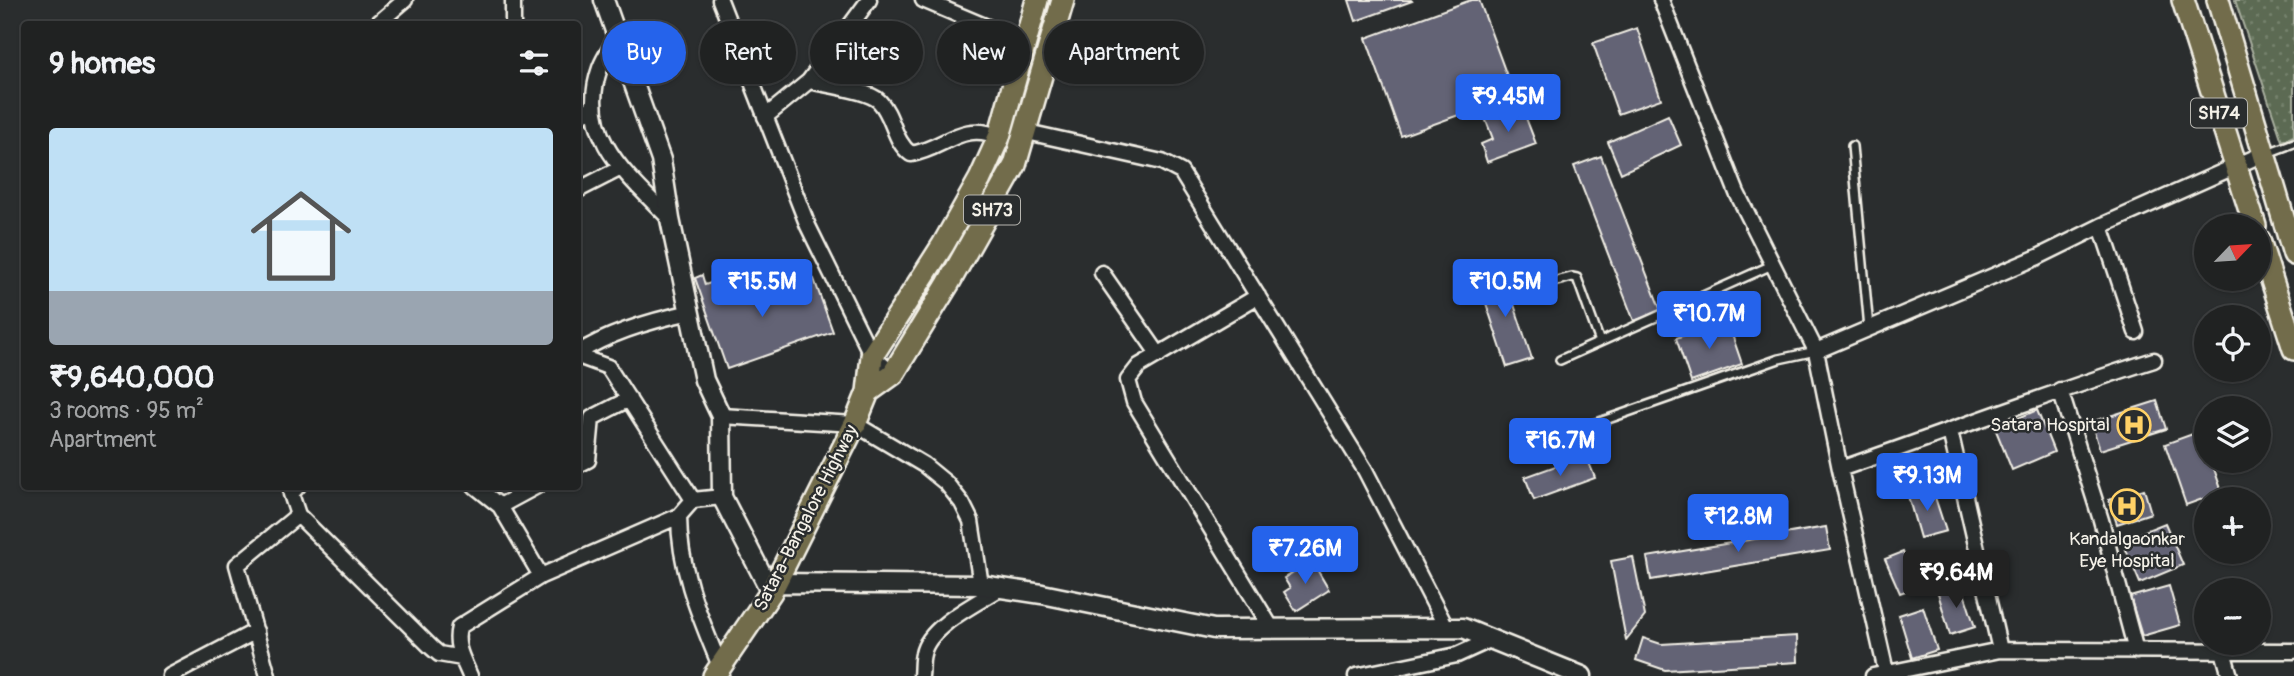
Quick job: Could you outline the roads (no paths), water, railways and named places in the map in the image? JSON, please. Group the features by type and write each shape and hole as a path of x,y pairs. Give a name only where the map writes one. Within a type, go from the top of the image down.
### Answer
{"main road":[{"name":"Satara-Bangalore Highway","path":"1030,25 1037,0"},
{"name":"SH73","path":"869,392 894,374 999,197 1015,165 1027,132 1063,0"},
{"name":"SH74","path":"2183,0 2251,214"},
{"name":"SH74","path":"2218,0 2294,254"},
{"name":"Satara-Bangalore Highway","path":"717,671 774,588 869,392 872,356 943,245 980,179 999,137 1014,84"},
{"path":"2272,280 2294,349"}],"street":[{"path":"380,21 405,0"},
{"path":"513,0 513,21"},
{"path":"604,0 612,21"},
{"path":"720,0 808,226 872,356 894,374"},
{"path":"765,117 809,81 869,0"},
{"path":"923,0 973,21"},
{"path":"1661,0 1737,193 1816,351 1882,675 2000,650 2194,652"},
{"path":"602,64 592,107 600,134 621,168 670,219"},
{"path":"809,81 870,96 879,101 904,149 911,154 922,152 956,135 974,131 999,137"},
{"path":"634,84 660,160 704,380 721,416 722,497 774,588 981,585 1042,594 1214,629 1463,628 1581,676"},
{"path":"581,116 592,107"},
{"path":"1027,132 1162,163 1181,172 1365,470 1446,627"},
{"path":"1816,351 2038,257 2263,154"},
{"path":"581,188 621,168"},
{"path":"2101,226 2136,332"},
{"path":"1102,274 1159,355"},
{"path":"1258,296 1139,366 1128,380 1134,402 1272,629"},
{"path":"581,353 592,344 658,319 691,312"},
{"path":"581,356 608,368 693,500"},
{"path":"1840,468 2060,390 2154,360"},
{"path":"2060,390 2101,520 2136,651"},
{"path":"581,464 589,460 592,418 629,399"},
{"path":"721,416 855,424 924,465 946,483 962,503 971,521 981,585"},
{"path":"1950,431 2000,650"},
{"path":"294,490 291,494 298,515 432,648 446,656 462,658"},
{"path":"480,490 500,506 541,576"},
{"path":"500,506 530,490"},
{"path":"470,676 456,638 460,627 541,576 680,516 693,500 722,497"},
{"path":"268,676 237,565 298,515"},
{"path":"680,516 679,536 685,572 717,671"},
{"path":"921,676 923,652 929,640 945,624 1001,588"},
{"path":"170,676 256,631"},
{"path":"1356,676 1457,654 1490,640"},
{"path":"2271,651 2294,651"},
{"path":"2224,655 2230,676"}],"lane":[{"path":"2263,154 2294,143"},
{"path":"1853,146 1869,328"},
{"path":"1560,360 1772,265"},
{"path":"1522,290 1577,278 1601,342"},
{"path":"1534,445 1779,359 1816,351"}],"place":[{"name":"Satara Hospital","path":"2134,425"},
{"name":"Kandalgaonkar Eye Hospital","path":"2127,506"}]}
